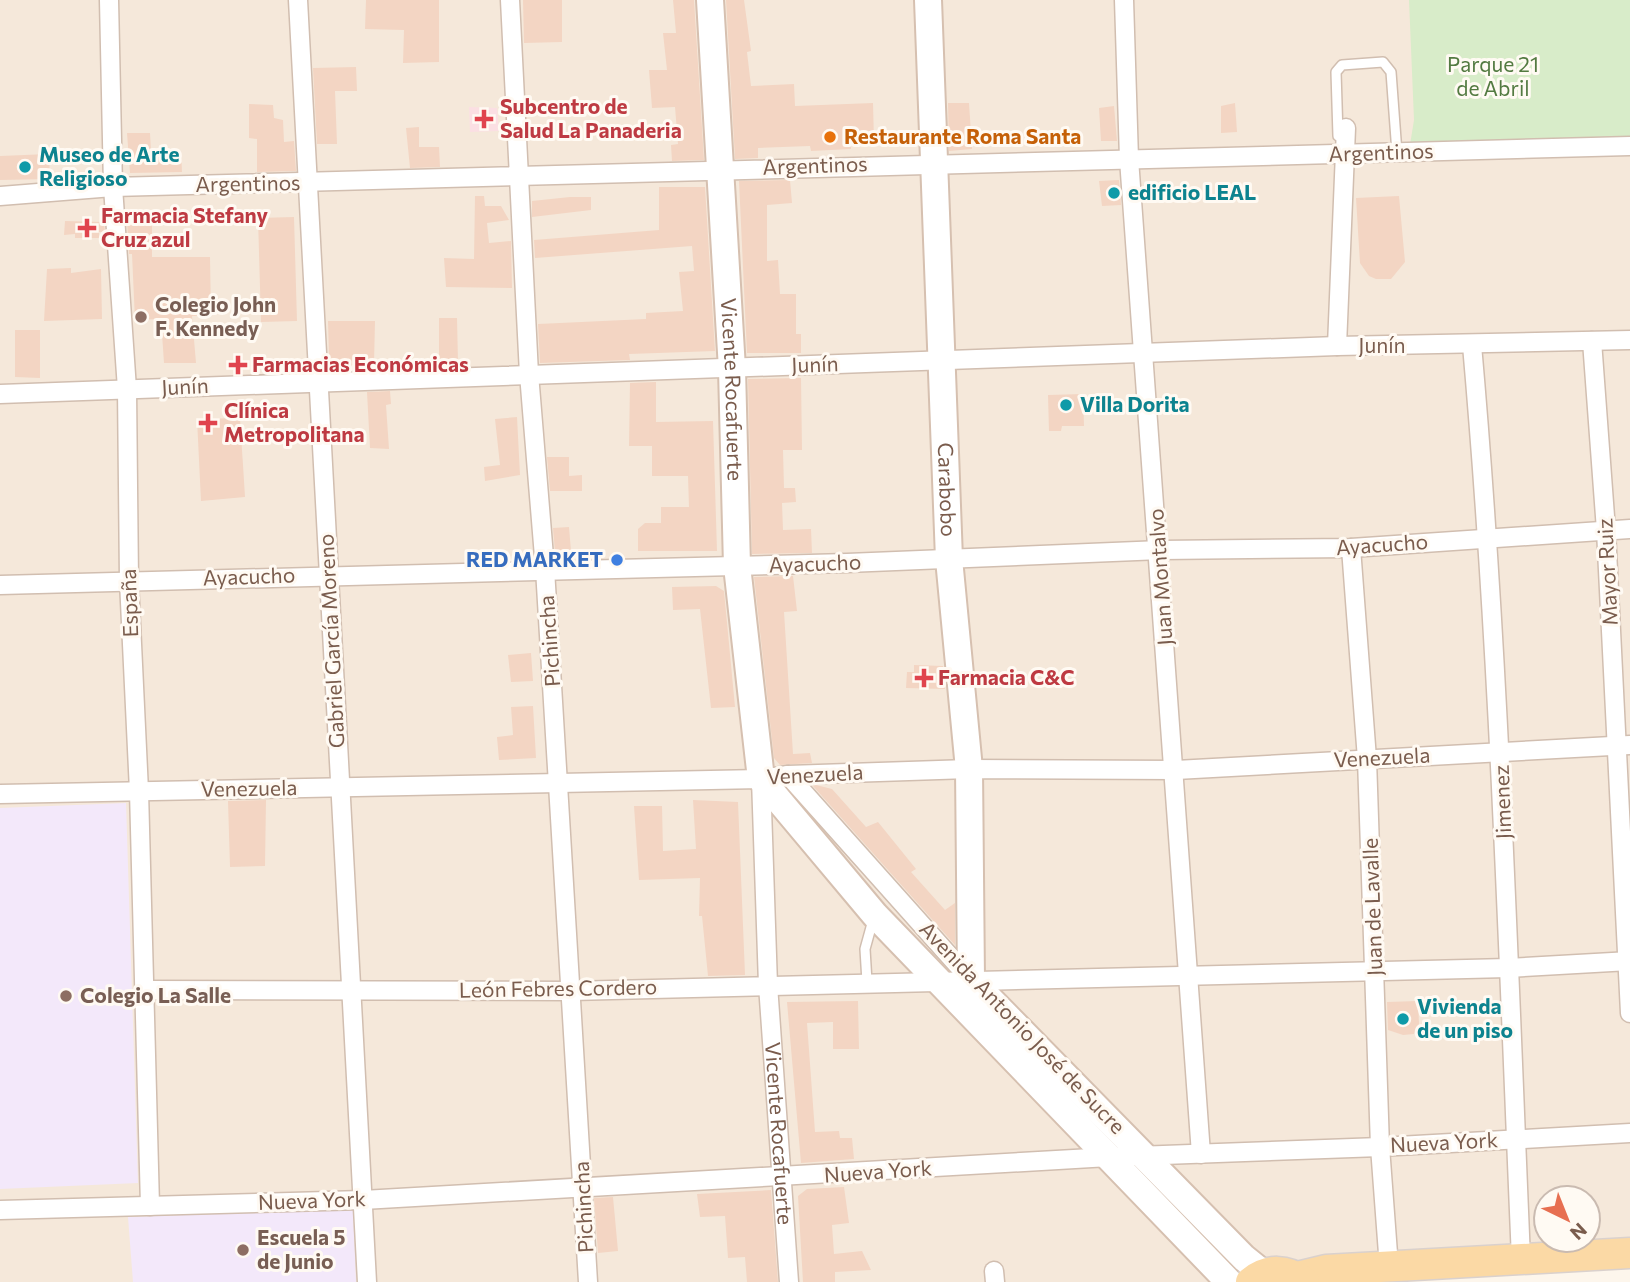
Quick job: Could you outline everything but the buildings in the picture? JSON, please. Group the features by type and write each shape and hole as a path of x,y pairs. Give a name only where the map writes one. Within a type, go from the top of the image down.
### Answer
{"main road":[{"name":"Vicente Rocafuerte","path":"710,0 732,369 737,566 761,779"},
{"name":"Carabobo","path":"928,0 949,559 969,769 971,980"},
{"name":"Avenida Antonio José de Sucre","path":"761,779 875,915 1228,1282"},
{"name":"Avenida Antonio José de Sucre","path":"971,980 1244,1258 1257,1278"},
{"path":"1257,1278 1277,1271 1300,1279 1326,1270 1630,1253"}],"street":[{"name":"España","path":"109,0 113,187 127,389 129,581 139,791 150,1206"},
{"name":"Gabriel García Moreno","path":"298,0 310,183 317,380 367,1282"},
{"name":"Pichincha","path":"510,0 522,177 529,374 559,783 588,1282"},
{"name":"Juan Montalvo","path":"1124,0 1129,159 1160,550 1201,1154"},
{"path":"1337,346 1342,155 1346,128"},
{"name":"Argentinos","path":"0,196 113,187 1630,146"},
{"name":"Junín","path":"0,394 317,380 732,369 1337,346 1630,340"},
{"name":"Mayor Ruiz","path":"1591,341 1623,746 1630,1013"},
{"name":"Jimenez","path":"1472,345 1489,537 1501,752 1521,1259"},
{"name":"Ayacucho","path":"0,585 737,566 1160,550 1351,548 1630,529"},
{"name":"Juan de Lavalle","path":"1351,548 1367,759 1380,1147 1389,1267"},
{"name":"Venezuela","path":"0,794 761,779 788,775 969,769 1174,770 1623,746"},
{"name":"Avenida Antonio José de Sucre","path":"788,775 971,980"},
{"name":"Vicente Rocafuerte","path":"761,779 768,985 789,1282"},
{"name":"León Febres Cordero","path":"145,990 571,991 1508,968 1629,961"},
{"name":"Nueva York","path":"0,1210 363,1200 1109,1157 1380,1147 1630,1133"}],"lane":[{"path":"1342,155 1336,72 1342,65 1383,62 1391,72 1397,153"},
{"path":"867,982 865,949 875,915"}],"shaded area":[{"path":"0,0 1630,0 1630,1246 1602,1248 1602,1184 1532,1184 1532,1252 1281,1269 1256,1256 1225,1282 0,1282"},
{"name":"Subcentro de Salud La Panaderia","path":"469,107 497,108 499,131 470,132"},
{"name":"Colegio La Salle","path":"126,803 138,1183 0,1189 0,808"},
{"name":"Escuela 5 de Junio","path":"353,1209 356,1282 133,1282 128,1217"}],"green space":[{"name":"Parque 21 de Abril","path":"1409,0 1630,0 1630,149 1408,157 1414,120"}],"place":[{"name":"Subcentro de Salud La Panaderia","path":"484,119"},
{"name":"Restaurante Roma Santa","path":"830,137"},
{"name":"Museo de Arte Religioso","path":"25,167"},
{"name":"edificio LEAL","path":"1114,193"},
{"name":"Farmacia Stefany Cruz azul","path":"87,228"},
{"name":"Colegio John F. Kennedy","path":"141,317"},
{"name":"Farmacias Económicas","path":"238,365"},
{"name":"Villa Dorita","path":"1066,405"},
{"name":"Clínica Metropolitana","path":"208,423"},
{"name":"RED MARKET","path":"617,560"},
{"name":"Farmacia C&C","path":"924,678"},
{"name":"Colegio La Salle","path":"66,996"},
{"name":"Vivienda de un piso","path":"1403,1019"},
{"name":"Escuela 5 de Junio","path":"243,1250"}]}
